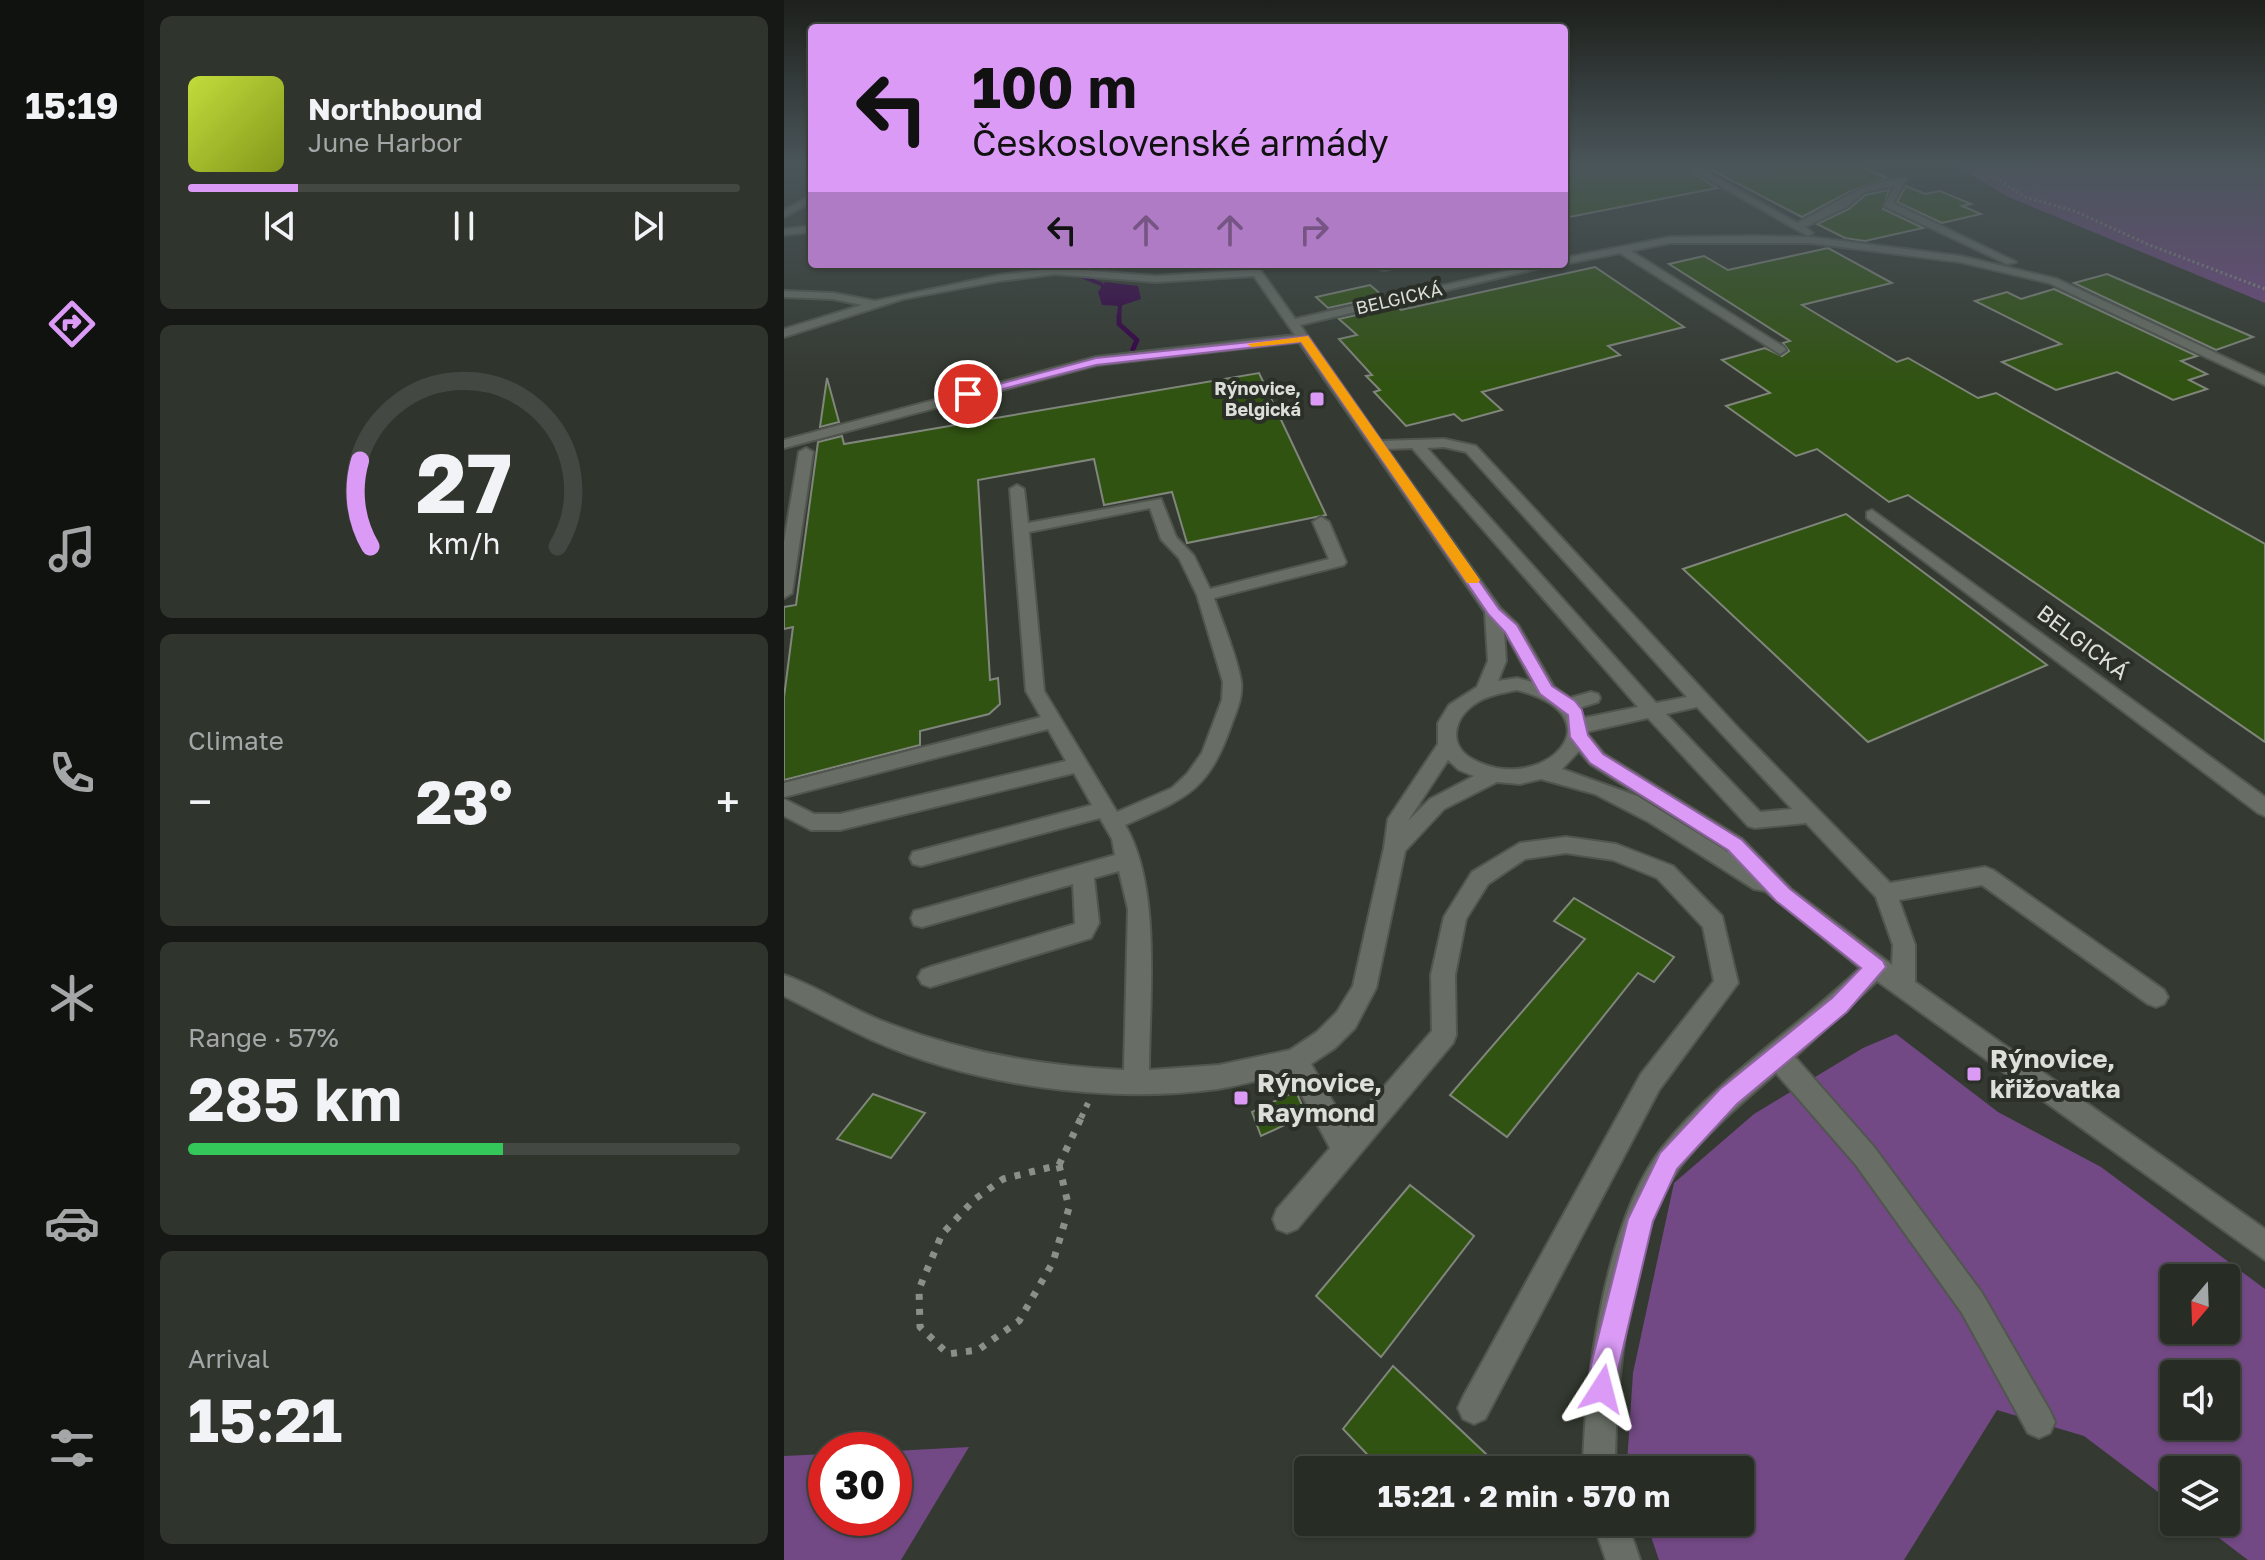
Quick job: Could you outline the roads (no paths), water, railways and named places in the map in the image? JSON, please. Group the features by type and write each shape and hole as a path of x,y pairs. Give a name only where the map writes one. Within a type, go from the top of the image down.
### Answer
{"street":[{"path":"1808,235 1810,240"},
{"path":"1953,235 2265,381"},
{"path":"1568,260 1670,240 1810,240 1960,259 2053,281"},
{"path":"1621,249 1780,350"},
{"name":"BELGICKÁ","path":"1293,323 1534,268"},
{"path":"784,333 875,304 999,278 1055,271 1156,279 1254,269 1494,612 1512,629 1546,690"},
{"path":"784,294 833,296 875,304"},
{"path":"784,444 1096,361 1304,338"},
{"path":"1380,445 1444,443 1471,449 1701,700 1886,893 1904,945 1903,986"},
{"path":"1416,444 1653,712 1755,820 1814,815"},
{"path":"784,593 786,560 806,452"},
{"path":"1017,489 1035,691 1122,838 1139,909 1136,1083"},
{"path":"921,858 1109,816 1179,793 1211,755 1231,700 1232,682 1205,595 1186,556 1169,539 1156,502 1020,529"},
{"name":"BELGICKÁ","path":"1872,515 2265,808"},
{"path":"1205,595 1338,562 1321,522"},
{"path":"1486,688 1497,661 1494,612"},
{"path":"784,985 882,1033 987,1067 1136,1083 1219,1077 1296,1060 1326,1040 1346,1020 1364,988 1395,848 1398,819 1448,744 1447,721 1452,711 1461,701 1486,688 1517,684 1546,690 1569,705 1579,731 1597,759 1735,845 1783,895"},
{"path":"1569,705 1591,698"},
{"path":"1579,731 1701,700"},
{"path":"784,790 1053,721"},
{"path":"1448,744 1465,764 1493,775 1510,777 1542,772 1567,758 1579,731"},
{"path":"784,807 811,822 840,822 1079,765"},
{"path":"1542,772 1580,780 1622,797 1783,895 1876,967 2265,1246"},
{"path":"1395,848 1437,804 1493,775"},
{"path":"1287,1219 1444,1035 1443,975 1455,917 1480,878 1520,851 1566,845 1616,852 1665,872 1714,923 1726,983 1650,1082 1474,1408"},
{"path":"922,918 1127,860"},
{"path":"930,977 1083,931 1088,923 1083,872"},
{"path":"1886,893 1985,876 2156,997"},
{"path":"1598,1456 1597,1437 1605,1365 1641,1219 1668,1161 1729,1097 1839,1005 1876,967"},
{"path":"1778,1056 1865,1156 1972,1303 2039,1422"},
{"path":"1296,1060 1346,1150"},
{"path":"1615,1536 1623,1560"}],"waterway":[{"path":"1078,275 1101,284 1106,290"},
{"path":"1115,301 1120,306 1119,317"},
{"path":"1119,317 1119,324 1137,340 1133,349"}],"place":[{"name":"Rýnovice, Belgická","path":"1317,399"},
{"name":"Rýnovice, křižovatka","path":"1974,1074"},
{"name":"Rýnovice, Raymond","path":"1241,1098"}]}
